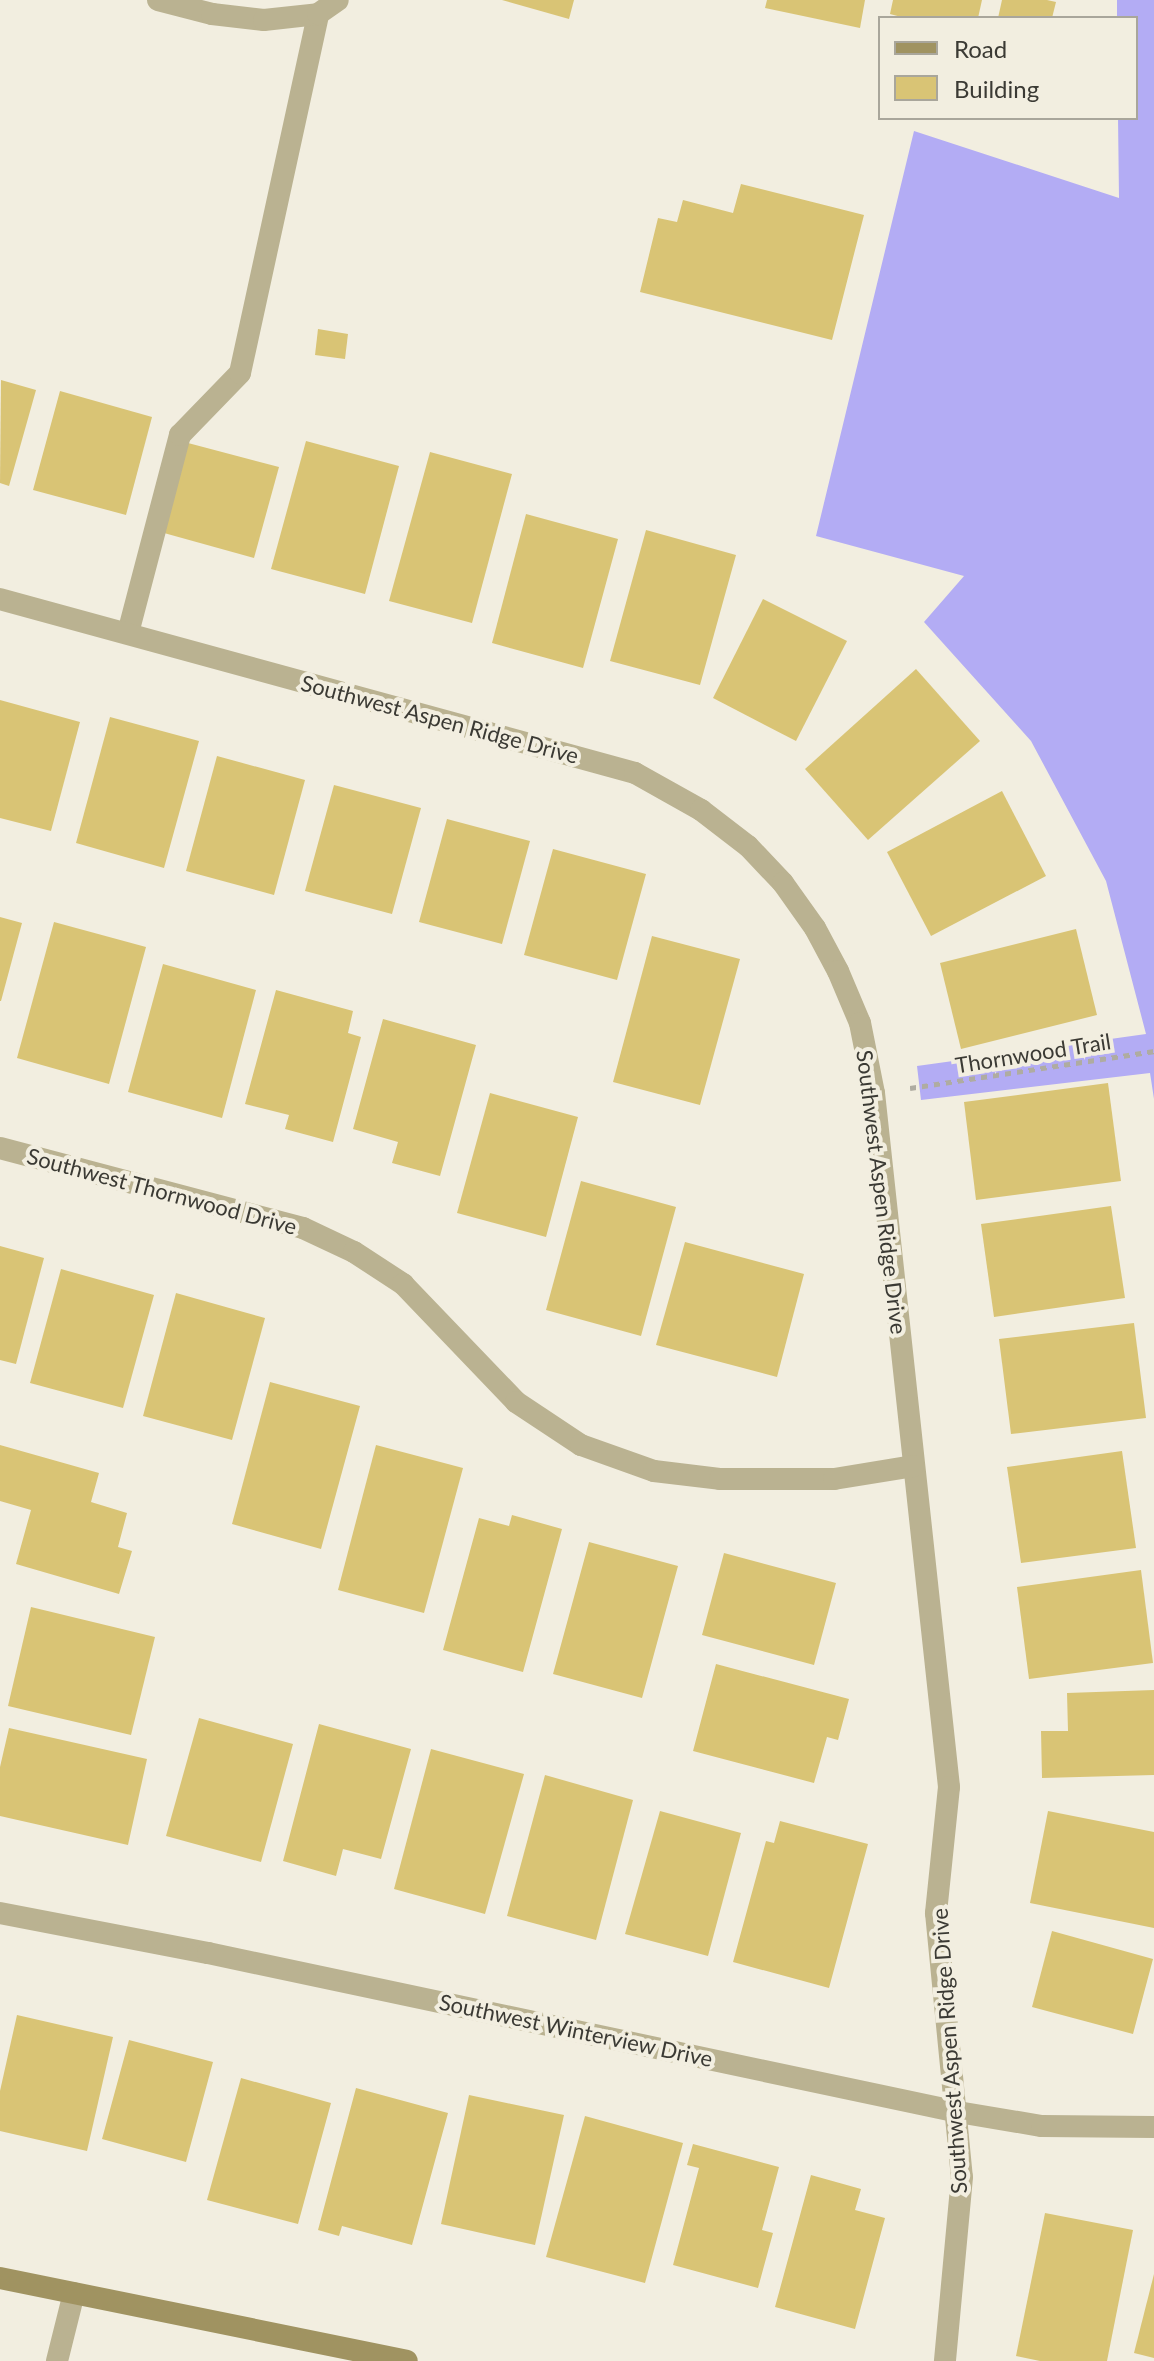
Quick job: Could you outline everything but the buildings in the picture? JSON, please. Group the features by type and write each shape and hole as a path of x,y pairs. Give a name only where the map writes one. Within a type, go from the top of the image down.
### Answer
{"main road":[{"path":"0,2278 407,2361"}],"street":[{"path":"158,0 212,14 264,20 318,14 338,0"},
{"path":"128,633 180,435 240,373 318,14"},
{"name":"Southwest Aspen Ridge Drive","path":"0,599 635,773 701,810 748,846 774,874 815,928 860,1023 874,1093 949,1787 936,1913 962,2177 945,2361"},
{"name":"Southwest Thornwood Drive","path":"0,1148 303,1228 354,1252 403,1284 516,1402 581,1445 654,1471 720,1479 834,1479 913,1466"},
{"name":"Southwest Winterview Drive","path":"0,1913 208,1953 958,2112 1042,2126 1154,2127"},
{"path":"57,2361 74,2293"}],"path":[{"name":"Thornwood Trail","path":"917,1087 1154,1051"}],"shaded area":[{"path":"1117,0 1154,0 1154,1099 1150,1073 921,1100 917,1066 1146,1034 1106,881 1031,741 924,622 964,576 816,536 914,131 1119,198 1118,120 1138,120 1138,16 1117,16"}]}
